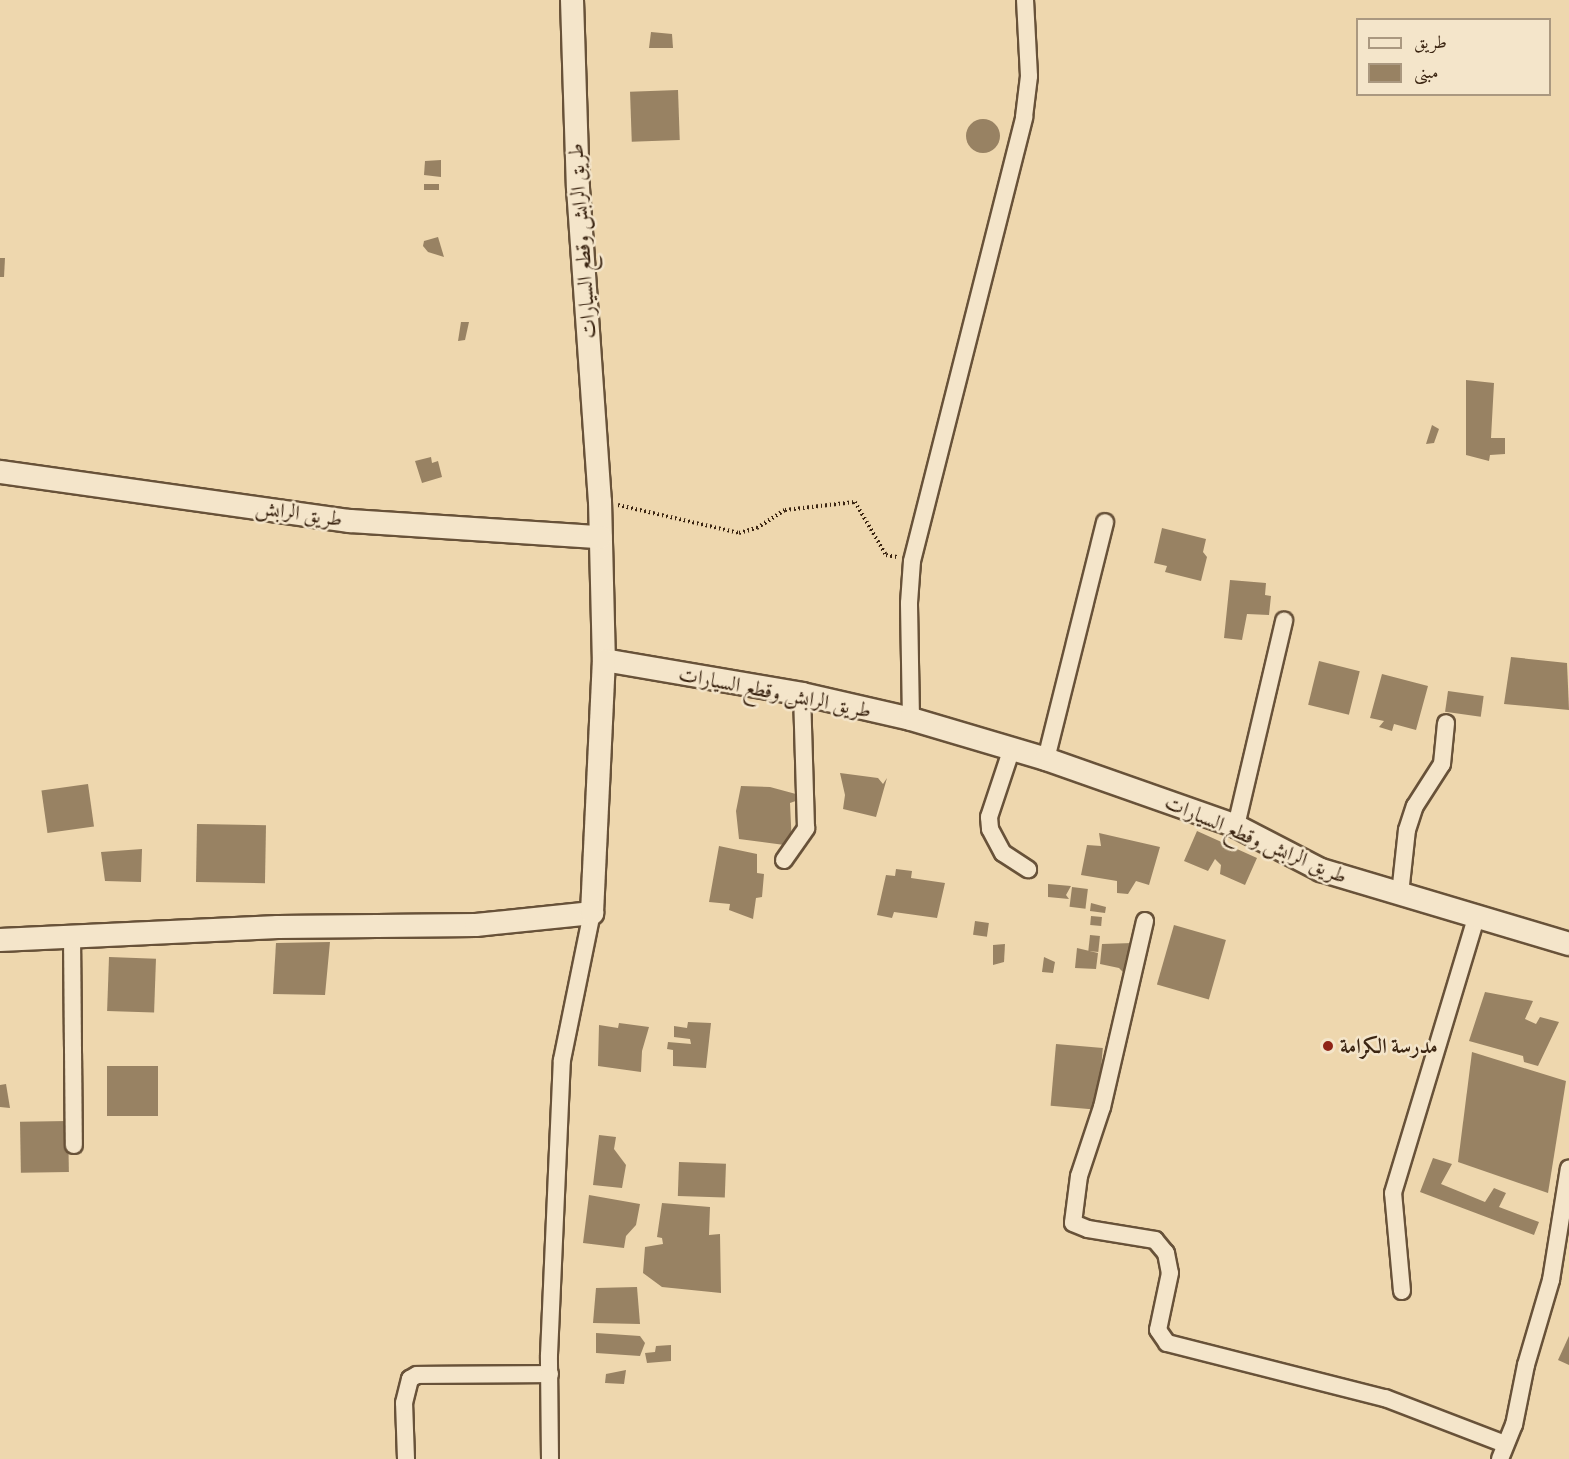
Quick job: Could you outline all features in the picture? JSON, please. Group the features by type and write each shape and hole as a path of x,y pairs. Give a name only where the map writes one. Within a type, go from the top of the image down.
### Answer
{"main road":[{"name":"طريق الرابش وقطع السيارات","path":"572,0 578,188 600,501 604,660 801,694 912,719 1012,748 1236,826 1321,870 1569,944"},
{"name":"طريق الرابش","path":"0,472 351,520 600,537"},
{"path":"0,940 278,927 476,925 592,913 604,660"}],"street":[{"path":"912,719 909,603 912,561 1024,117 1029,76 1025,0"},
{"path":"1046,759 1105,522"},
{"path":"1236,826 1284,621"},
{"path":"784,860 806,828 801,694"},
{"path":"1400,894 1407,830 1415,806 1442,764 1446,723"},
{"path":"1012,748 989,817 990,829 1003,853 1028,869"},
{"path":"550,1459 550,1374 562,1060 592,913"},
{"path":"1402,1291 1393,1193 1476,918"},
{"path":"1145,921 1102,1107 1079,1176 1073,1222 1089,1229 1155,1240 1166,1253 1170,1274 1158,1330 1167,1343 1384,1398 1503,1452 1514,1425 1562,1263 1569,1168"},
{"path":"72,935 74,1145"},
{"path":"406,1459 404,1403 410,1379 417,1375 550,1374"}],"path":[{"path":"600,501 739,533 757,528 785,510 855,502 886,555 912,561"}],"building":[{"path":"651,32 672,34 673,48 649,48"},
{"path":"678,90 680,140 632,142 630,92"},
{"path":"983,119 995,124 1000,136 995,148 983,153 971,148 966,136 971,124"},
{"path":"441,160 441,177 424,175 425,161"},
{"path":"424,184 439,184 439,190 424,190"},
{"path":"438,237 444,257 428,252 423,246 424,241"},
{"path":"0,258 5,258 4,277 0,277"},
{"path":"461,322 469,322 465,340 458,341"},
{"path":"1466,380 1494,383 1491,438 1505,438 1505,454 1490,455 1489,461 1466,455"},
{"path":"1432,425 1439,429 1434,443 1426,444"},
{"path":"431,457 432,463 438,461 442,477 422,483 415,461"},
{"path":"1162,528 1206,539 1203,552 1207,557 1201,581 1165,572 1167,566 1154,563"},
{"path":"1230,580 1266,583 1265,595 1271,596 1269,615 1247,614 1242,640 1224,638"},
{"path":"1511,657 1567,663 1569,710 1504,704"},
{"path":"1319,661 1360,671 1349,715 1308,705"},
{"path":"1382,674 1428,686 1416,730 1394,724 1392,731 1379,727 1384,721 1370,718"},
{"path":"1448,691 1484,696 1481,717 1445,712"},
{"path":"840,773 878,778 883,784 887,778 876,817 843,809 845,795"},
{"path":"88,784 94,827 47,833 41,791"},
{"path":"741,786 770,787 807,797 790,803 792,846 739,839 736,811"},
{"path":"197,824 266,825 265,883 196,882"},
{"path":"1197,831 1257,858 1245,885 1220,874 1221,865 1215,859 1208,871 1184,861"},
{"path":"1099,833 1160,847 1149,885 1136,881 1128,894 1117,893 1117,881 1081,875 1087,845 1101,846"},
{"path":"719,846 757,854 757,873 764,874 762,897 756,898 753,919 729,910 730,904 709,902"},
{"path":"142,849 141,882 105,881 101,852"},
{"path":"896,869 912,871 911,878 945,883 937,918 894,912 892,918 877,915 886,875 895,876"},
{"path":"1048,884 1071,886 1066,895 1069,899 1048,897"},
{"path":"1072,887 1088,889 1085,909 1070,907"},
{"path":"1091,903 1106,907 1105,913 1090,911"},
{"path":"1091,916 1102,917 1101,926 1090,925"},
{"path":"975,921 989,923 987,937 973,935"},
{"path":"1174,925 1226,940 1209,999 1157,985"},
{"path":"1090,935 1100,936 1098,952 1088,951"},
{"path":"330,942 325,995 273,994 276,943"},
{"path":"1133,943 1132,955 1125,960 1131,968 1125,974 1119,968 1100,964 1102,944"},
{"path":"1005,944 1004,962 993,965 993,945"},
{"path":"1077,948 1098,953 1096,969 1075,968"},
{"path":"109,957 156,959 154,1013 107,1011"},
{"path":"1044,957 1055,962 1053,973 1042,972"},
{"path":"1485,992 1533,1001 1525,1019 1536,1024 1540,1017 1559,1022 1538,1066 1524,1062 1523,1056 1469,1041"},
{"path":"688,1022 711,1023 706,1068 673,1066 673,1050 667,1049 668,1042 691,1044 690,1039 674,1037 674,1026 687,1028"},
{"path":"619,1023 649,1027 642,1051 641,1072 598,1066 599,1025 618,1028"},
{"path":"1056,1044 1103,1048 1097,1110 1051,1106"},
{"path":"1472,1052 1566,1081 1548,1193 1458,1162"},
{"path":"107,1066 158,1066 158,1116 107,1116"},
{"path":"6,1084 10,1108 0,1107 0,1085"},
{"path":"68,1121 69,1172 21,1173 20,1122"},
{"path":"599,1135 616,1137 614,1149 626,1165 622,1188 593,1185"},
{"path":"1433,1158 1452,1164 1441,1184 1485,1202 1494,1188 1506,1193 1499,1207 1539,1222 1534,1235 1420,1192"},
{"path":"679,1162 726,1164 725,1198 678,1196"},
{"path":"589,1195 640,1204 636,1225 626,1236 624,1248 583,1243"},
{"path":"662,1203 710,1207 709,1235 720,1234 721,1293 662,1287 643,1273 645,1247 663,1244 662,1238 657,1237"},
{"path":"637,1287 640,1324 593,1323 596,1288"},
{"path":"596,1333 640,1336 645,1343 640,1356 596,1353"},
{"path":"1569,1336 1569,1365 1558,1360"},
{"path":"671,1345 671,1361 647,1363 645,1353 655,1352 656,1346"},
{"path":"626,1370 624,1384 605,1383 606,1374"}],"place":[{"name":"مدرسة الكرامة","path":"1328,1046"}]}
